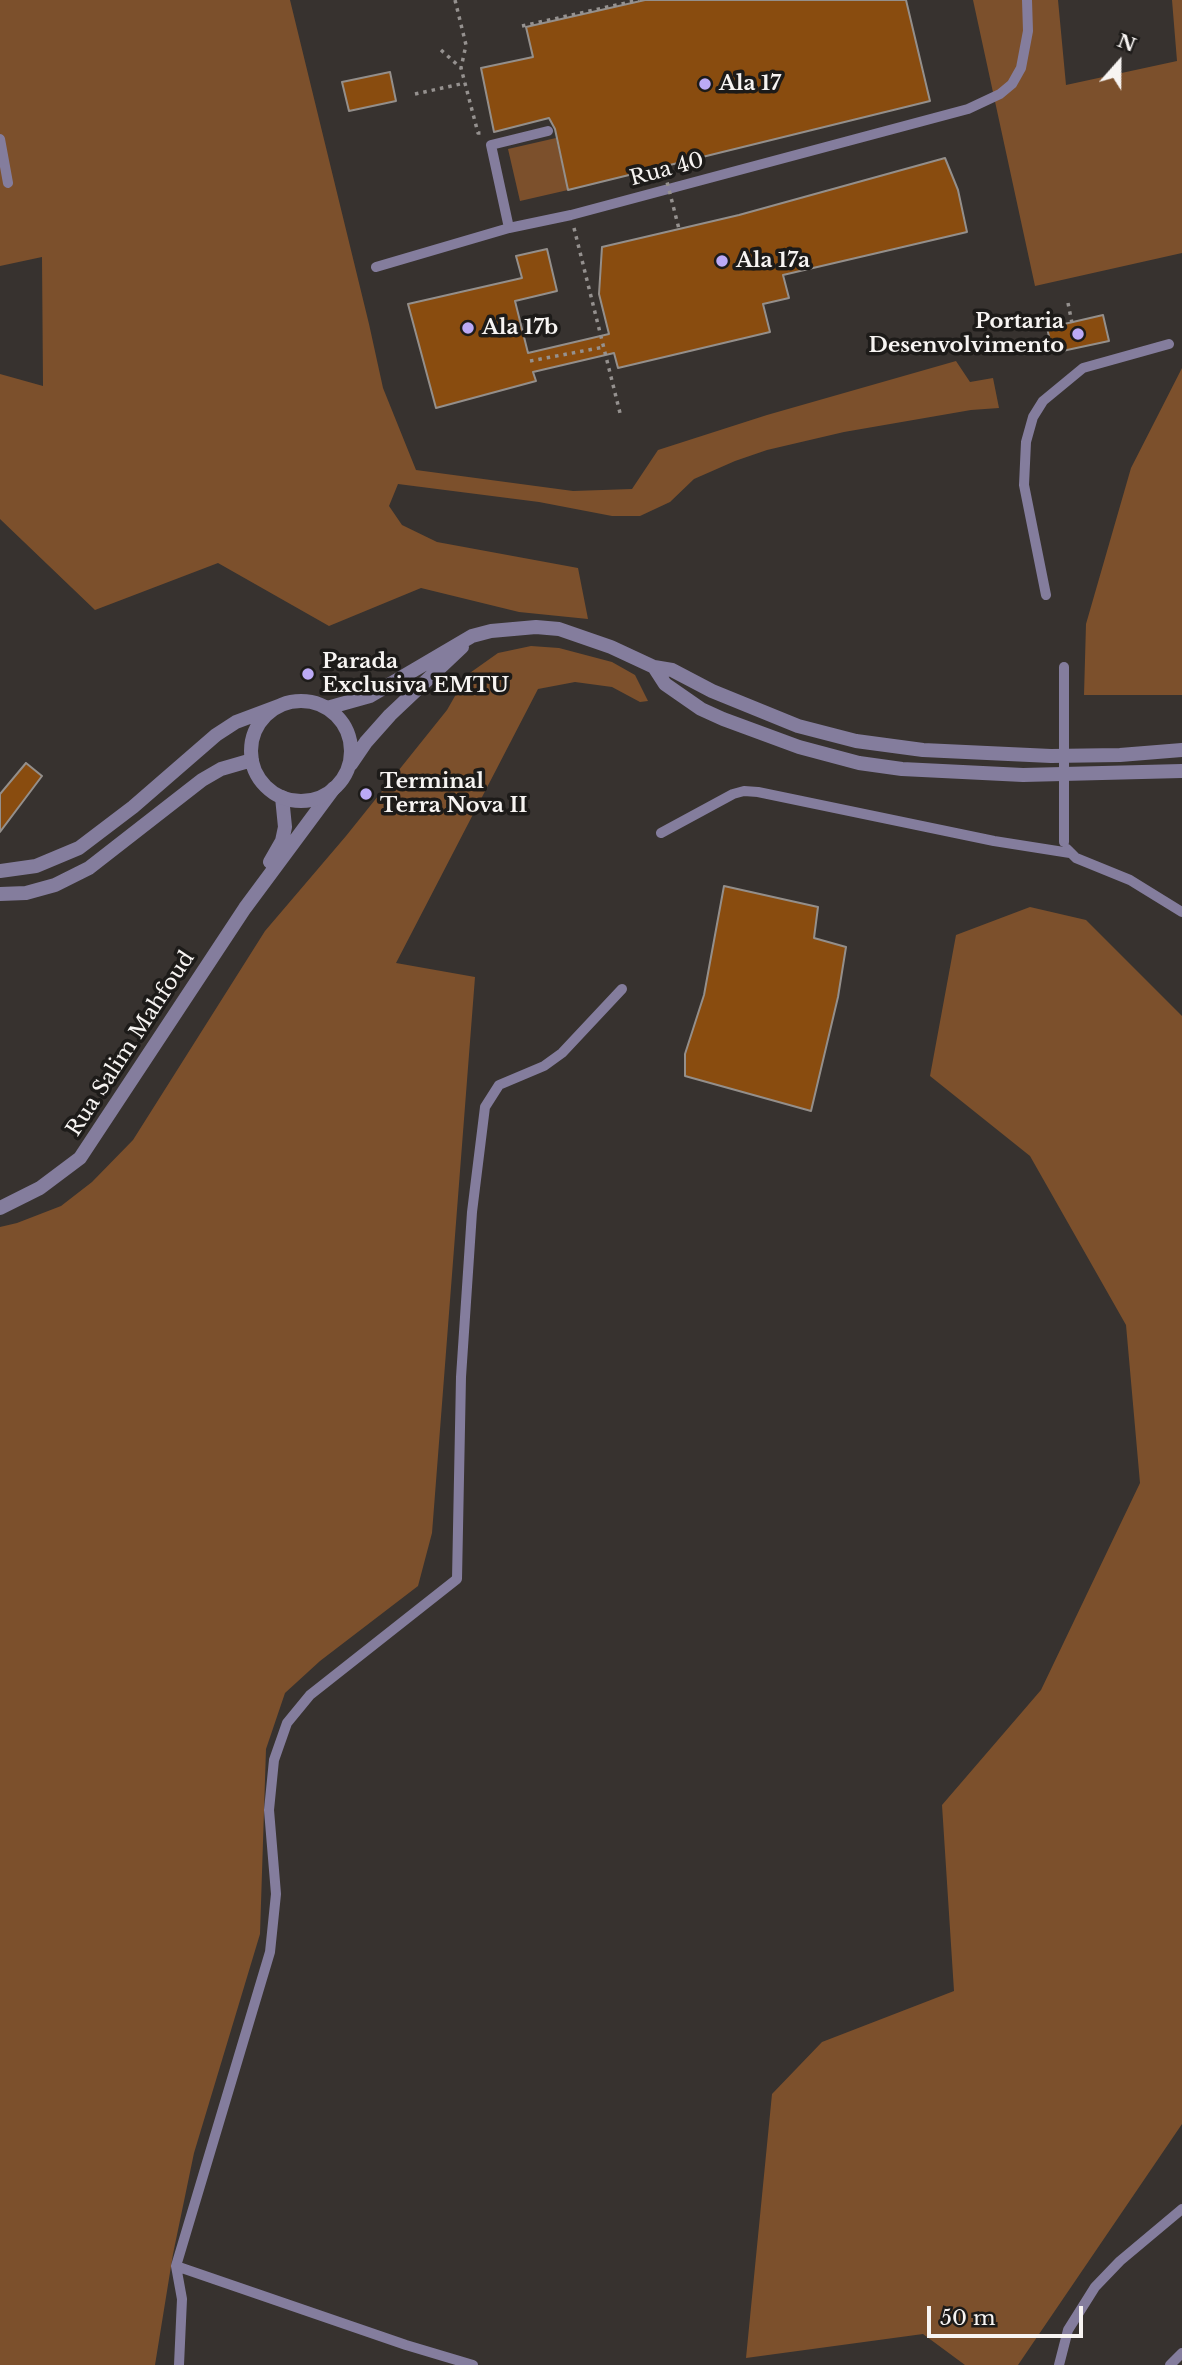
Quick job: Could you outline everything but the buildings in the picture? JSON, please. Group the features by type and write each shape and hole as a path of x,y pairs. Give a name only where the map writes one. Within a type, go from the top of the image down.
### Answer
{"street":[{"path":"327,708 370,696 472,636 491,631 536,627 559,629 611,647 654,667 672,670 712,691 798,726 856,741 923,750 1051,756 1120,755 1182,750"},
{"path":"284,704 268,713 257,726 251,743 252,761 268,788 282,797 309,800 323,796 342,779 366,742 390,715 472,636"},
{"path":"654,667 665,684 701,709 799,747 859,764 902,769 1023,775 1182,771"},
{"path":"0,871 36,866 79,848 133,807 216,735 236,722 284,704 313,702 327,708 340,719 348,733 351,750 349,766"},
{"path":"0,894 26,893 55,885 89,868 202,780 221,769 252,761"},
{"name":"Rua Salim Mahfoud","path":"0,1208 40,1188 80,1158 245,908 334,788"},
{"name":"Rua Salim Mahfoud","path":"245,908 282,841 285,827 282,797"}],"lane":[{"name":"Rua 40","path":"376,267 509,228 571,215 968,109 1000,94 1012,84 1021,68 1028,31 1027,0"},
{"path":"509,228 491,145 548,131"},
{"path":"0,139 8,183"},
{"path":"1046,595 1024,485 1026,442 1032,417 1043,401 1083,368 1169,344"},
{"path":"1064,667 1064,842 1076,858 1130,880 1182,912"},
{"path":"701,709 712,691"},
{"path":"661,834 733,794 744,791 994,841 1070,853"},
{"path":"179,2365 182,2310 176,2266 270,1952 276,1894 270,1798 274,1760 287,1723 310,1695 457,1579 461,1377 472,1212 485,1107 499,1085 544,1066 562,1053 622,989"},
{"path":"1059,2365 1068,2330 1096,2287 1120,2261 1182,2208"},
{"path":"176,2266 406,2345 473,2365"},
{"path":"1170,2365 1182,2353"}],"path":[{"path":"455,0 466,45 461,68 478,133 490,134"},
{"path":"522,26 639,0"},
{"path":"442,51 461,68"},
{"path":"415,93 465,83"},
{"path":"663,166 679,229"},
{"path":"571,215 621,416"},
{"path":"1068,303 1072,323"},
{"path":"530,361 604,347"}],"shaded area":[{"path":"0,0 290,0 383,388 416,470 573,491 632,489 658,450 767,415 956,361 970,382 993,378 999,408 971,410 844,432 767,450 694,479 670,502 640,516 612,516 539,502 398,484 389,506 402,525 437,542 578,568 588,619 519,612 421,588 329,626 218,563 95,610 0,519 0,374 43,386 42,257 0,266"},
{"path":"973,0 1058,0 1066,85 1177,61 1172,0 1182,0 1182,253 1035,286"},
{"path":"556,138 568,190 520,201 508,149"},
{"path":"1182,368 1182,695 1084,695 1086,624 1131,468"},
{"path":"531,646 559,648 612,662 635,675 648,701 640,702 612,687 575,682 538,689 396,963 475,977 432,1533 418,1586 320,1661 285,1693 266,1749 260,1934 194,2153 173,2254 155,2365 0,2365 0,1227 61,1206 92,1182 133,1140 265,931 346,836 447,710 467,675 498,653"},
{"path":"1030,907 1086,920 1182,1016 1182,2124 1018,2365 965,2365 923,2334 746,2358 772,2094 822,2042 954,1991 942,1805 1041,1690 1140,1483 1126,1325 1030,1156 930,1076 956,935"}],"place":[{"name":"Ala 17","path":"705,84"},
{"name":"Ala 17a","path":"722,261"},
{"name":"Ala 17b","path":"468,328"},
{"name":"Portaria Desenvolvimento","path":"1078,334"},
{"name":"Parada Exclusiva EMTU","path":"308,674"},
{"name":"Terminal Terra Nova II","path":"366,794"}]}
